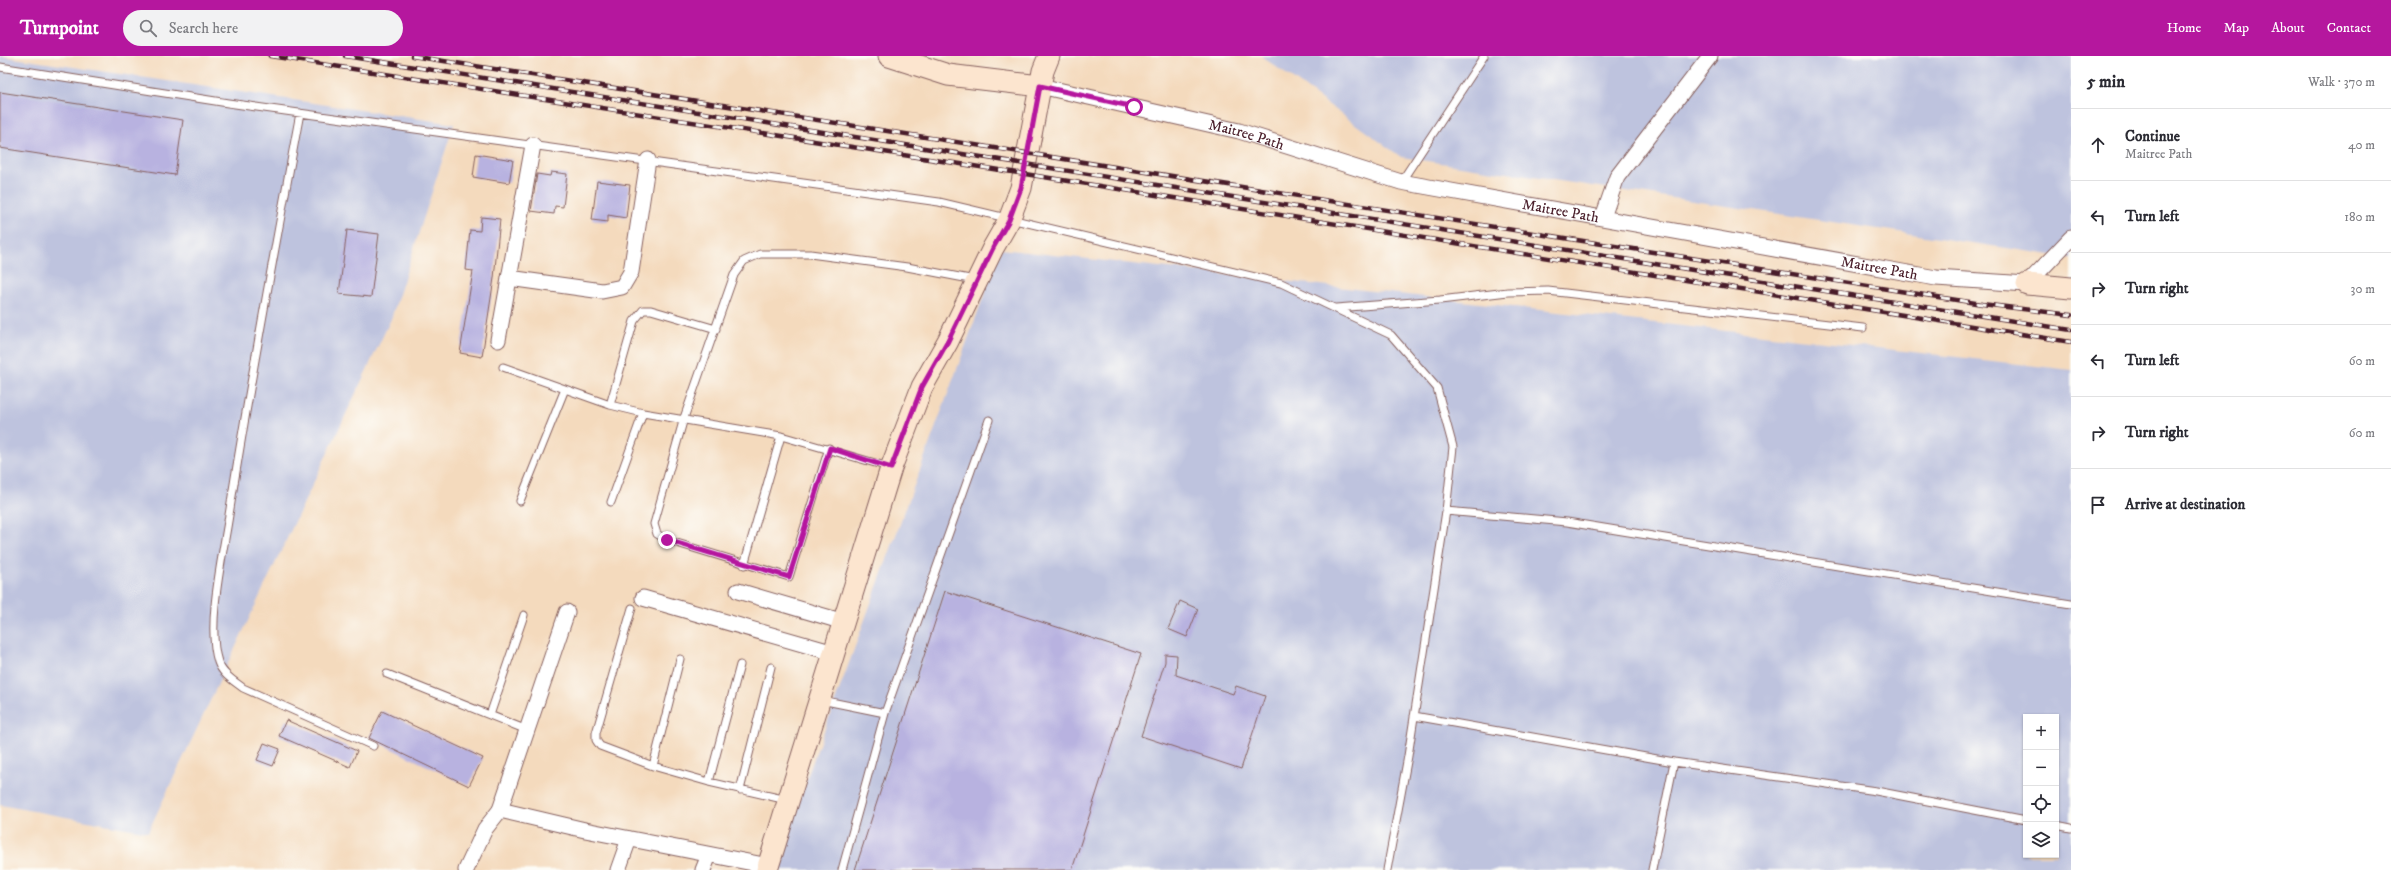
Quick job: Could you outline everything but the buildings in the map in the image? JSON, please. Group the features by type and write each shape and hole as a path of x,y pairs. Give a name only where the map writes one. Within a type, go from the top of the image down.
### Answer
{"street":[{"path":"889,56 948,75 1040,86"},
{"path":"500,810 629,839 709,854 768,868 891,468 922,387 948,341 977,280 1009,220 1025,174 1040,86 1048,56"},
{"path":"1603,217 1616,177 1710,56"},
{"name":"Maitree Path","path":"1040,86 1239,131 1401,182 1603,217 1936,278 2027,284"},
{"path":"498,340 533,145"},
{"path":"509,278 602,291 622,287 632,272 648,160"},
{"path":"2027,284 2071,238"},
{"path":"2027,284 2071,288"},
{"path":"738,591 844,622"},
{"path":"643,598 834,653"},
{"path":"466,870 485,829 500,810 567,612"},
{"path":"618,870 629,839"},
{"path":"703,870 709,854"}],"lane":[{"path":"1401,182 1484,56"},
{"path":"0,67 300,113 648,160 939,202 1009,220 1281,283 1391,335 1437,388 1453,447 1446,510 1414,716 1387,870"},
{"path":"300,113 246,407 216,604 215,644 218,663 226,676 243,688 373,746"},
{"path":"830,448 789,577 667,540 657,534 654,524 684,418 734,274 744,261 760,254 810,254 907,267 977,280"},
{"path":"1334,308 1440,300 1508,292 1548,290 1863,328"},
{"path":"610,405 634,321 643,310 651,310 716,328"},
{"path":"503,367 610,405 781,436 830,448 891,468"},
{"path":"520,501 565,389"},
{"path":"611,502 643,412"},
{"path":"842,870 885,713 989,420"},
{"path":"744,564 781,436"},
{"path":"1446,510 1567,522 2071,604"},
{"path":"632,608 598,723 596,740 600,746 608,751 653,766 740,790 789,800"},
{"path":"490,715 524,616"},
{"path":"653,766 680,659"},
{"path":"709,782 740,665"},
{"path":"740,790 771,667"},
{"path":"387,674 527,730"},
{"path":"819,700 885,713"},
{"path":"1414,716 1674,762 1876,792 2023,819"},
{"path":"1652,870 1674,762"},
{"path":"2059,826 2071,828"}],"shaded area":[{"path":"0,56 454,124 391,319 148,832 0,805"},
{"path":"1261,56 2071,56 2071,258 1401,157"},
{"path":"1001,249 2071,370 2071,870 773,870"}],"railway":[{"path":"270,56 1025,174 2071,342"},
{"path":"345,56 2071,330"},
{"path":"412,56 1982,304 2071,315"}],"route":[{"path":"667,540 789,577 830,448 891,468 922,387 948,341 993,248 1009,220 1025,174 1040,86 1134,107"}]}
